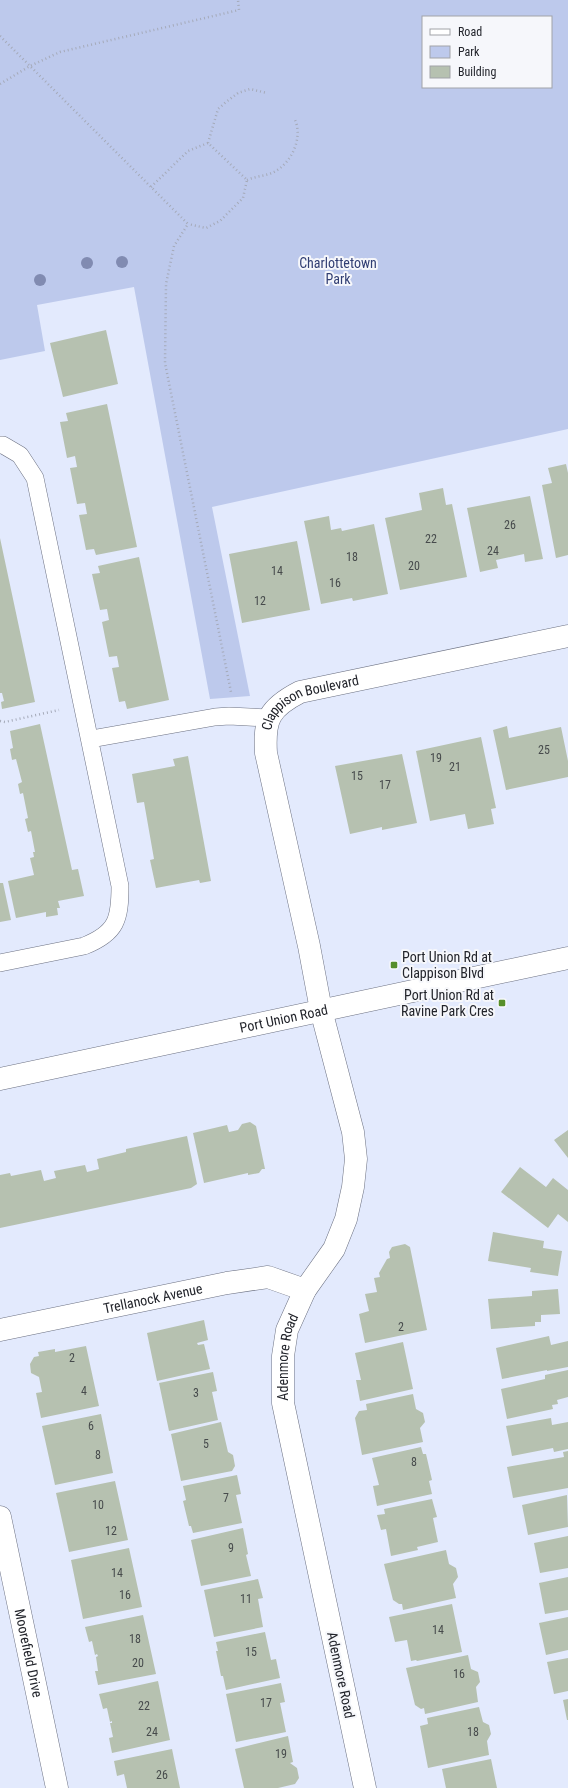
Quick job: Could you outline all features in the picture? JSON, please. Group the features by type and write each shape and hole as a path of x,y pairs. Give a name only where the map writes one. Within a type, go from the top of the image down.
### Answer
{"street":[{"name":"Clappison Boulevard","path":"321,1010 309,946 266,753 266,729 268,718 274,710 285,701 300,692 568,636"},
{"name":"Port Union Road","path":"0,1079 568,958"},
{"name":"Adenmore Road","path":"321,1010 352,1132 356,1159 353,1186 346,1219 334,1249 305,1290 287,1330 283,1356 283,1403 365,1788"},
{"name":"Trellanock Avenue","path":"0,1330 227,1283 268,1277 305,1290"},
{"name":"Moorefield Drive","path":"0,1517 58,1788"}],"lane":[{"path":"0,446 3,445 20,455 35,478 53,568 91,740 120,886 120,910 116,921 111,930 96,941 84,946 0,963"},
{"path":"91,740 215,717 229,716 268,718"}],"path":[{"path":"0,84 30,66 60,52 239,10 238,0"},
{"path":"0,36 188,224 206,228 220,222 243,198 247,180"},
{"path":"208,143 218,109 226,102 238,93 250,89 267,93"},
{"path":"247,180 274,172 282,166 292,154 297,140 298,126 294,118"},
{"path":"151,187 188,151 208,143"},
{"path":"208,143 247,180"},
{"path":"188,224 174,246 166,284 165,363 231,692 230,696"},
{"path":"0,721 5,722 63,709"}],"green space":[{"name":"Charlottetown Park","path":"0,0 568,0 568,429 212,507 250,696 210,699 134,287 37,305 45,351 0,360"}],"building":[{"path":"106,330 118,384 63,397 50,343"},
{"path":"107,404 137,547 96,555 94,549 86,550 79,515 87,514 85,503 77,504 70,468 77,467 75,456 67,458 60,422 68,421 66,413"},
{"path":"566,464 568,473 568,555 556,558 542,485 552,483 548,468"},
{"path":"443,488 446,505 452,504 467,577 400,590 385,518 422,510 419,493"},
{"path":"530,496 543,559 525,562 524,554 496,560 498,568 480,572 467,508"},
{"path":"329,516 331,530 341,528 342,531 374,524 388,594 353,601 352,598 321,604 304,521"},
{"path":"0,538 35,702 2,709 1,702 4,701 2,693 0,693"},
{"path":"297,541 310,610 242,623 229,554"},
{"path":"139,557 169,700 127,709 125,701 119,702 112,668 119,667 117,656 109,657 102,622 109,620 107,609 100,610 92,574 100,573 98,566"},
{"path":"40,724 72,870 78,869 84,896 58,901 60,908 57,908 58,915 46,917 46,912 16,918 8,881 34,875 30,858 34,857 33,852 35,852 31,831 28,832 25,819 28,818 23,793 20,794 18,784 22,782 16,759 12,760 10,749 13,748 10,731"},
{"path":"507,726 509,738 561,727 568,761 568,777 506,790 493,730"},
{"path":"481,737 496,808 491,809 494,824 468,829 465,814 430,821 416,751"},
{"path":"402,754 417,823 382,830 382,827 350,834 335,766"},
{"path":"188,756 211,881 200,883 199,880 156,888 150,860 154,859 144,802 137,803 132,774 175,766 173,759"},
{"path":"0,883 3,883 11,920 0,922"},
{"path":"250,1122 256,1126 265,1169 262,1169 259,1173 248,1175 248,1173 204,1183 193,1133 227,1125 229,1132 238,1130 242,1124"},
{"path":"568,1130 568,1158 554,1140"},
{"path":"187,1136 197,1184 191,1188 0,1228 0,1175 10,1173 11,1176 41,1170 44,1181 56,1178 54,1171 85,1165 87,1172 99,1169 97,1159 126,1152 126,1149"},
{"path":"520,1167 546,1187 553,1178 568,1190 568,1222 558,1214 548,1228 501,1192"},
{"path":"493,1232 544,1241 543,1248 562,1251 558,1276 530,1272 531,1268 488,1261"},
{"path":"405,1244 410,1247 427,1330 365,1343 359,1314 369,1311 365,1294 377,1292 374,1278 380,1277 379,1273 387,1259 390,1258 389,1252 392,1247"},
{"path":"558,1289 560,1314 541,1315 541,1322 535,1322 535,1326 491,1329 488,1299 532,1296 532,1291"},
{"path":"204,1320 208,1340 197,1343 198,1345 204,1344 210,1369 157,1381 147,1333"},
{"path":"549,1336 551,1345 568,1341 568,1367 502,1379 496,1348"},
{"path":"403,1342 413,1389 360,1401 356,1380 361,1380 355,1353"},
{"path":"86,1346 99,1406 41,1418 36,1393 42,1392 39,1377 31,1373 30,1364 34,1357 39,1356 38,1352 55,1349 55,1352"},
{"path":"568,1370 568,1397 557,1400 558,1404 552,1405 553,1409 507,1419 501,1389 545,1379 545,1375"},
{"path":"213,1372 217,1391 212,1392 218,1420 169,1431 159,1383"},
{"path":"413,1394 416,1409 423,1413 425,1422 420,1428 423,1442 362,1455 355,1418 359,1411 367,1410 366,1404"},
{"path":"101,1414 113,1473 55,1485 42,1426"},
{"path":"551,1418 552,1425 568,1422 568,1449 554,1452 553,1448 512,1456 506,1426"},
{"path":"221,1422 228,1452 233,1455 235,1466 232,1471 181,1481 171,1434"},
{"path":"421,1447 423,1454 426,1454 432,1480 429,1481 432,1494 377,1506 373,1486 379,1485 372,1458"},
{"path":"568,1451 568,1488 513,1498 507,1467 564,1457 563,1452"},
{"path":"237,1475 241,1494 236,1495 242,1523 193,1533 191,1526 189,1526 183,1501 186,1500 183,1486"},
{"path":"115,1481 128,1540 69,1552 56,1493"},
{"path":"567,1495 568,1527 528,1535 522,1505"},
{"path":"432,1499 437,1517 433,1518 438,1542 417,1547 418,1550 391,1556 386,1529 381,1530 377,1515 385,1514 384,1509"},
{"path":"243,1528 248,1554 246,1555 251,1576 201,1586 191,1540"},
{"path":"568,1536 568,1568 540,1573 534,1543"},
{"path":"129,1548 142,1607 83,1619 71,1560"},
{"path":"446,1550 449,1564 456,1568 458,1577 453,1584 456,1598 403,1610 402,1604 399,1604 393,1600 384,1564"},
{"path":"568,1577 568,1610 545,1614 539,1583"},
{"path":"258,1579 263,1598 258,1599 263,1627 214,1637 204,1590"},
{"path":"452,1604 462,1652 411,1661 407,1640 395,1642 389,1617"},
{"path":"143,1615 156,1674 98,1685 95,1671 98,1671 96,1657 98,1656 97,1654 95,1655 92,1641 89,1642 85,1627"},
{"path":"568,1617 568,1650 546,1655 539,1623"},
{"path":"265,1632 271,1660 276,1659 280,1678 226,1690 223,1676 221,1676 216,1651 218,1651 216,1642"},
{"path":"468,1655 471,1669 478,1672 480,1682 476,1687 478,1702 425,1714 424,1708 421,1709 415,1705 406,1668"},
{"path":"568,1658 568,1691 554,1694 547,1662"},
{"path":"158,1681 170,1740 112,1753 109,1738 113,1737 110,1723 112,1723 112,1721 110,1722 107,1708 103,1709 99,1694"},
{"path":"281,1683 285,1702 280,1703 286,1732 236,1742 226,1694"},
{"path":"568,1699 568,1720 567,1720 563,1700"},
{"path":"479,1707 483,1722 489,1725 491,1734 487,1741 489,1755 428,1768 420,1726 428,1724 427,1718"},
{"path":"288,1736 293,1762 290,1763 297,1768 299,1778 295,1784 278,1788 244,1788 235,1749"},
{"path":"172,1749 180,1788 127,1788 124,1774 117,1776 114,1761"},
{"path":"491,1759 497,1788 446,1788 442,1769"}],"place":[{"name":"Port Union Rd at Clappison Blvd","path":"394,965"},
{"name":"Port Union Rd at Ravine Park Cres","path":"502,1003"}]}
